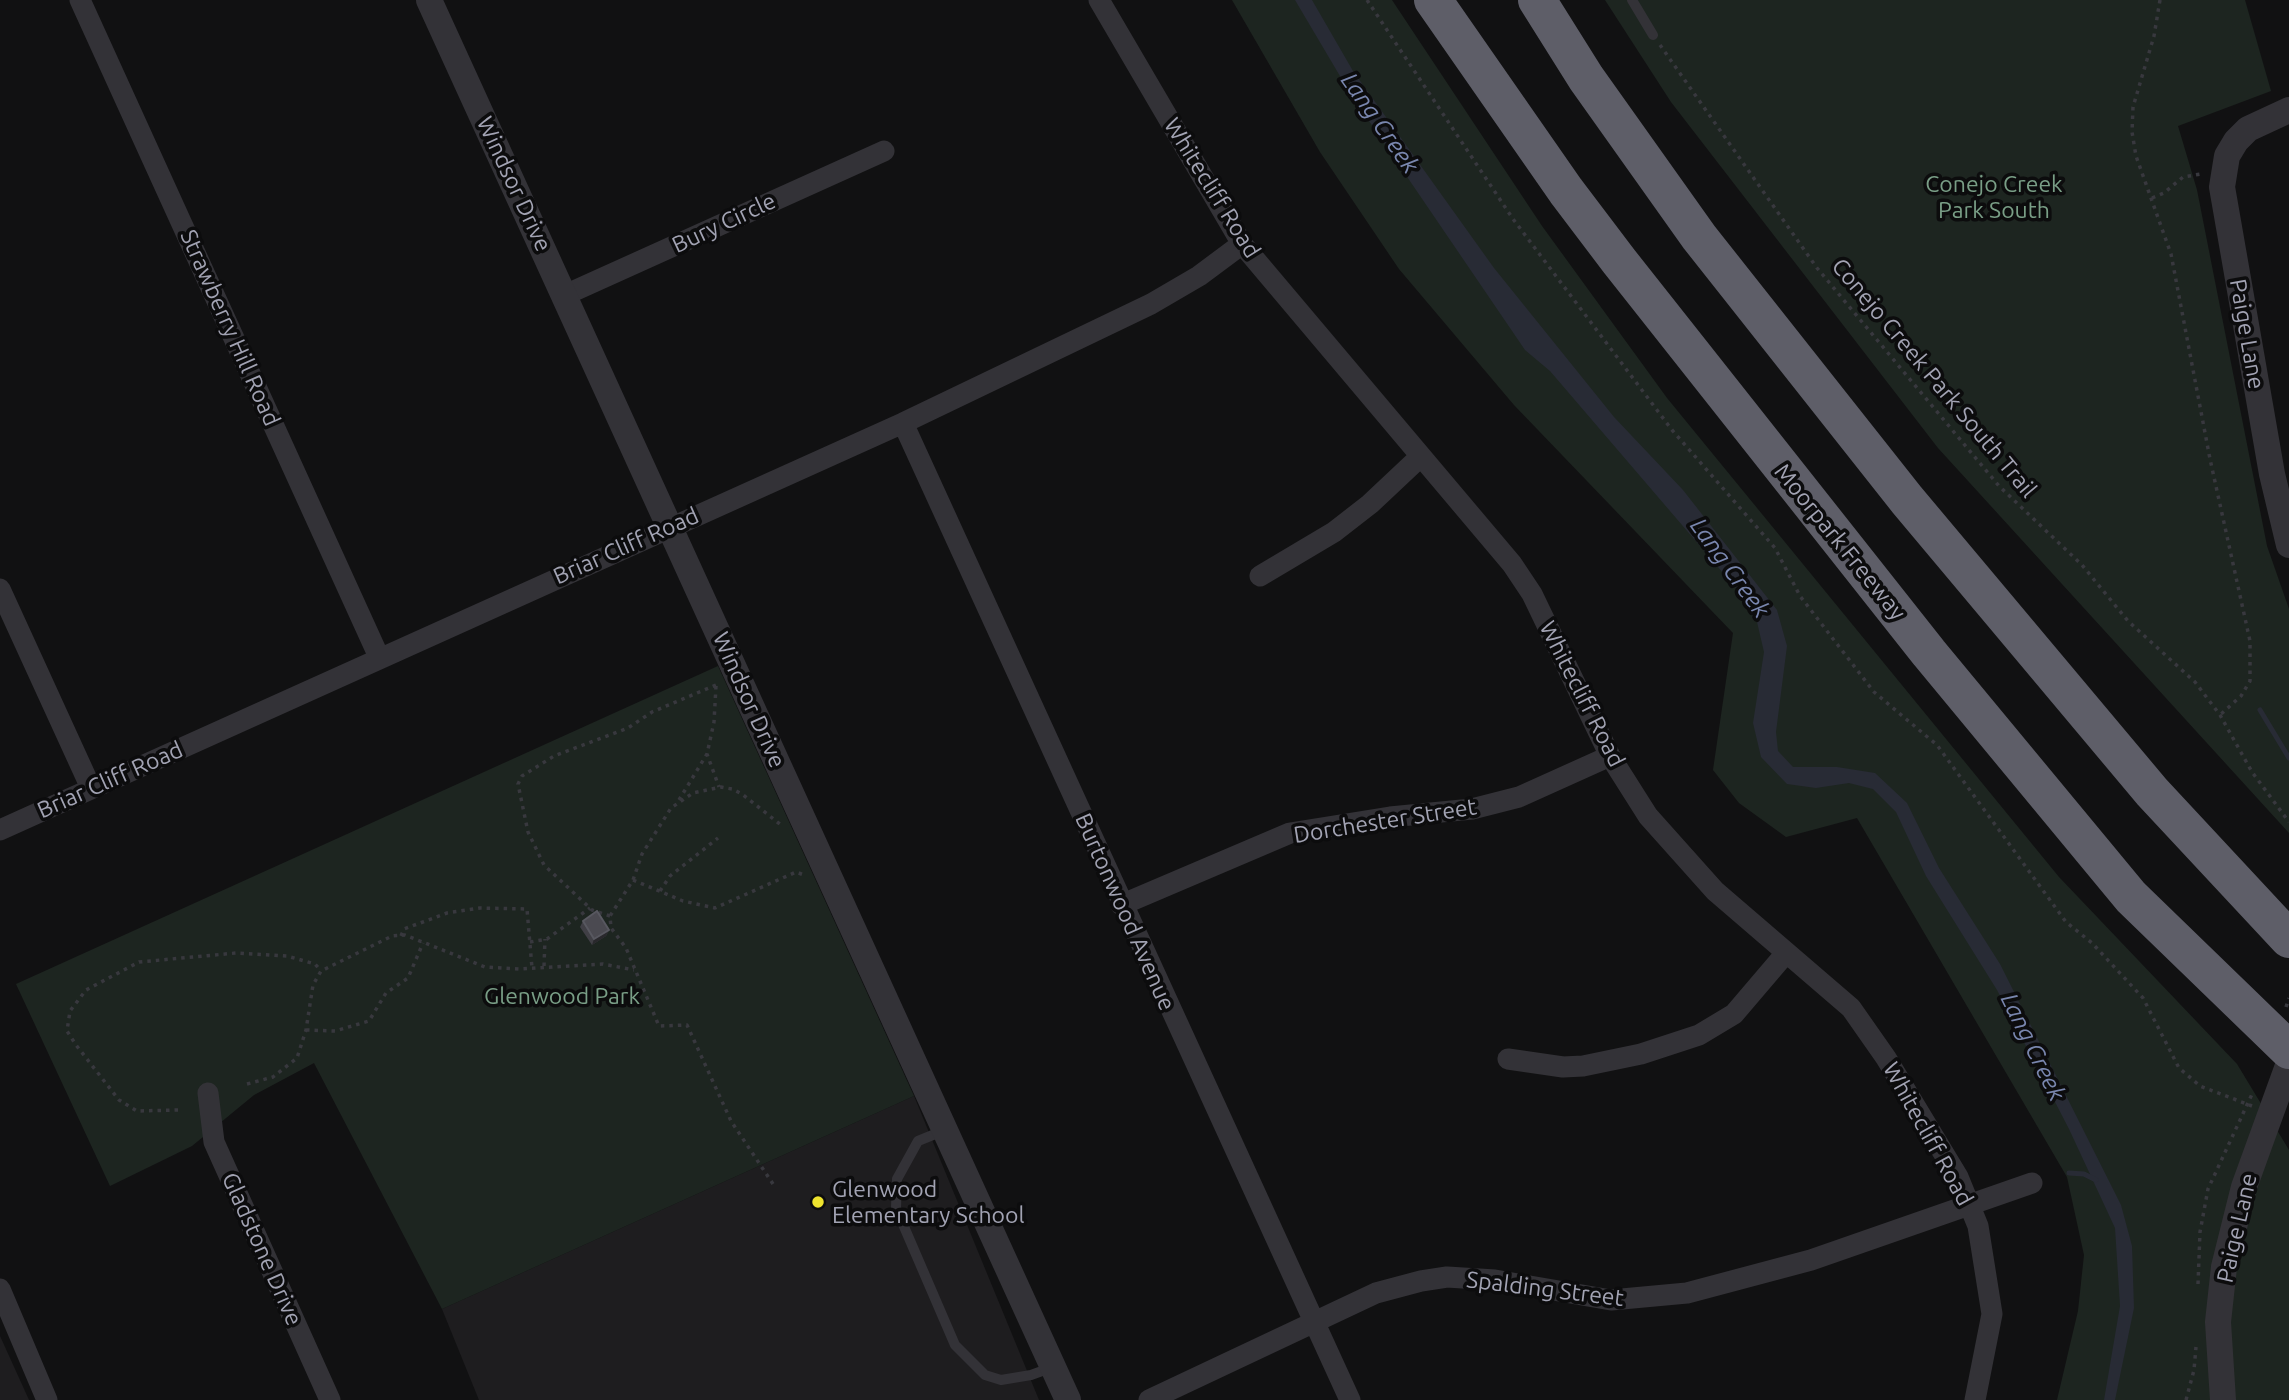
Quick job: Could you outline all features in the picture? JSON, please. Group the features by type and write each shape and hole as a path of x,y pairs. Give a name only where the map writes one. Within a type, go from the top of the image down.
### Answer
{"highway":[{"name":"Moorpark Freeway","path":"1433,0 1558,180 1619,261 1928,653 2131,897 2289,1050"},
{"path":"1537,0 1586,78 1699,237 1908,500 2152,792 2284,934"}],"street":[{"name":"Strawberry Hill Road","path":"80,0 379,657"},
{"name":"Windsor Drive","path":"429,0 1068,1400"},
{"name":"Whitecliff Road","path":"1099,0 1242,244 1512,564 1532,594 1610,756 1648,816 1676,851 1714,891 1851,1008 1871,1034 1958,1177 1971,1206 1987,1265 1992,1314 1975,1400"},
{"name":"Paige Lane","path":"2289,110 2248,129 2236,141 2223,174 2224,205 2231,246 2272,474 2289,545"},
{"name":"Bury Circle","path":"565,295 884,151"},
{"name":"Briar Cliff Road","path":"0,830 903,423 1151,304 1199,276 1242,244"},
{"name":"Burtonwood Avenue","path":"903,423 1121,905 1350,1400"},
{"path":"1260,576 1334,532 1370,504 1420,457"},
{"path":"0,589 91,788"},
{"name":"Dorchester Street","path":"1121,905 1290,833 1390,817 1472,809 1519,797 1610,756"},
{"path":"1508,1059 1563,1067 1583,1066 1641,1054 1699,1035 1734,1013 1786,953"},
{"name":"Paige Lane","path":"2223,1400 2218,1322 2224,1266 2244,1187 2289,1063"},
{"name":"Gladstone Drive","path":"208,1093 214,1142 330,1400"},
{"name":"Spalding Street","path":"1149,1400 1376,1293 1447,1277 1495,1280 1611,1300 1687,1293 1811,1260 2032,1183"},
{"path":"0,1289 47,1400"}],"lane":[{"path":"1632,0 1653,34"},
{"path":"945,1130 918,1140 897,1179 896,1208 955,1345 985,1375 1002,1380 1031,1375 1053,1367"}],"path":[{"path":"1367,0 1513,219 1672,429 1775,548 1800,596 1874,692 1937,745 2066,922 2092,943 2143,998 2179,1069 2200,1086 2269,1115"},
{"path":"2160,0 2154,37 2133,107 2136,156 2171,254 2210,459 2250,641 2249,681 2241,696 2220,715"},
{"name":"Conejo Creek Park South Trail","path":"1653,34 1817,268 1998,486 2082,565 2110,602 2195,682 2220,715 2252,772 2289,822"},
{"path":"2152,198 2192,173 2223,174"},
{"path":"718,674 714,722 707,754 642,854 632,880 610,916 611,928 626,948 659,1026 687,1025 731,1121 773,1184"},
{"path":"610,916 590,908 562,884 535,850 518,791 522,776 554,756 628,728 652,712 716,685"},
{"path":"707,754 719,787"},
{"path":"679,800 705,789 719,787 742,794 787,832"},
{"path":"660,891 670,876 718,838"},
{"path":"632,880 683,901 715,908 796,872 804,875"},
{"path":"401,936 404,929 447,913 518,907 527,909 532,968"},
{"path":"530,942 545,939 590,908"},
{"path":"247,1084 273,1077 297,1058 306,1030 313,985 321,971 392,936 423,943 485,967 532,968 603,964 636,971"},
{"path":"544,966 545,939"},
{"path":"306,1030 335,1031 369,1021 386,993 408,978 423,943"},
{"path":"178,1110 137,1111 120,1100 76,1045 67,1031 70,1011 86,990 139,962 236,953 287,956 315,964 321,971"}],"shaded area":[{"name":"Glenwood Elementary School","path":"914,1096 1039,1400 479,1400 442,1309"},
{"path":"0,1336 29,1400 0,1400"}],"green space":[{"path":"1232,0 1392,0 1542,226 1667,398 2059,877 2237,1064 2289,1150 2289,1400 2057,1400 2078,1311 2084,1255 2067,1177 1857,818 1786,837 1739,803 1713,770 1733,633 1514,405 1399,269 1320,152"},
{"name":"Conejo Creek Park South","path":"1605,0 2245,0 2271,91 2178,126 2197,190 2267,546 2289,609 2289,833 1938,448 1671,102"},
{"name":"Glenwood Park","path":"718,666 914,1096 442,1309 314,1063 254,1095 192,1146 110,1186 16,984"}],"water":[{"name":"Lang Creek","path":"1295,0 1312,0 1353,71 1494,268 1614,417 1683,490 1777,610 1787,646 1776,732 1778,751 1793,767 1837,767 1875,773 1907,803 1939,868 2000,964 2121,1205 2132,1246 2134,1308 2115,1400 2104,1400 2120,1306 2115,1228 2069,1129 1997,990 1926,876 1896,812 1873,789 1849,783 1816,788 1787,784 1761,757 1753,723 1764,652 1754,609 1550,371 1525,350 1350,93"}],"building":[{"path":"597,911 609,930 594,939 583,921"}],"waterway":[{"path":"2260,710 2289,758"},
{"path":"2069,1173 2084,1174 2096,1180"}],"place":[{"name":"Glenwood Elementary School","path":"818,1202"}]}
